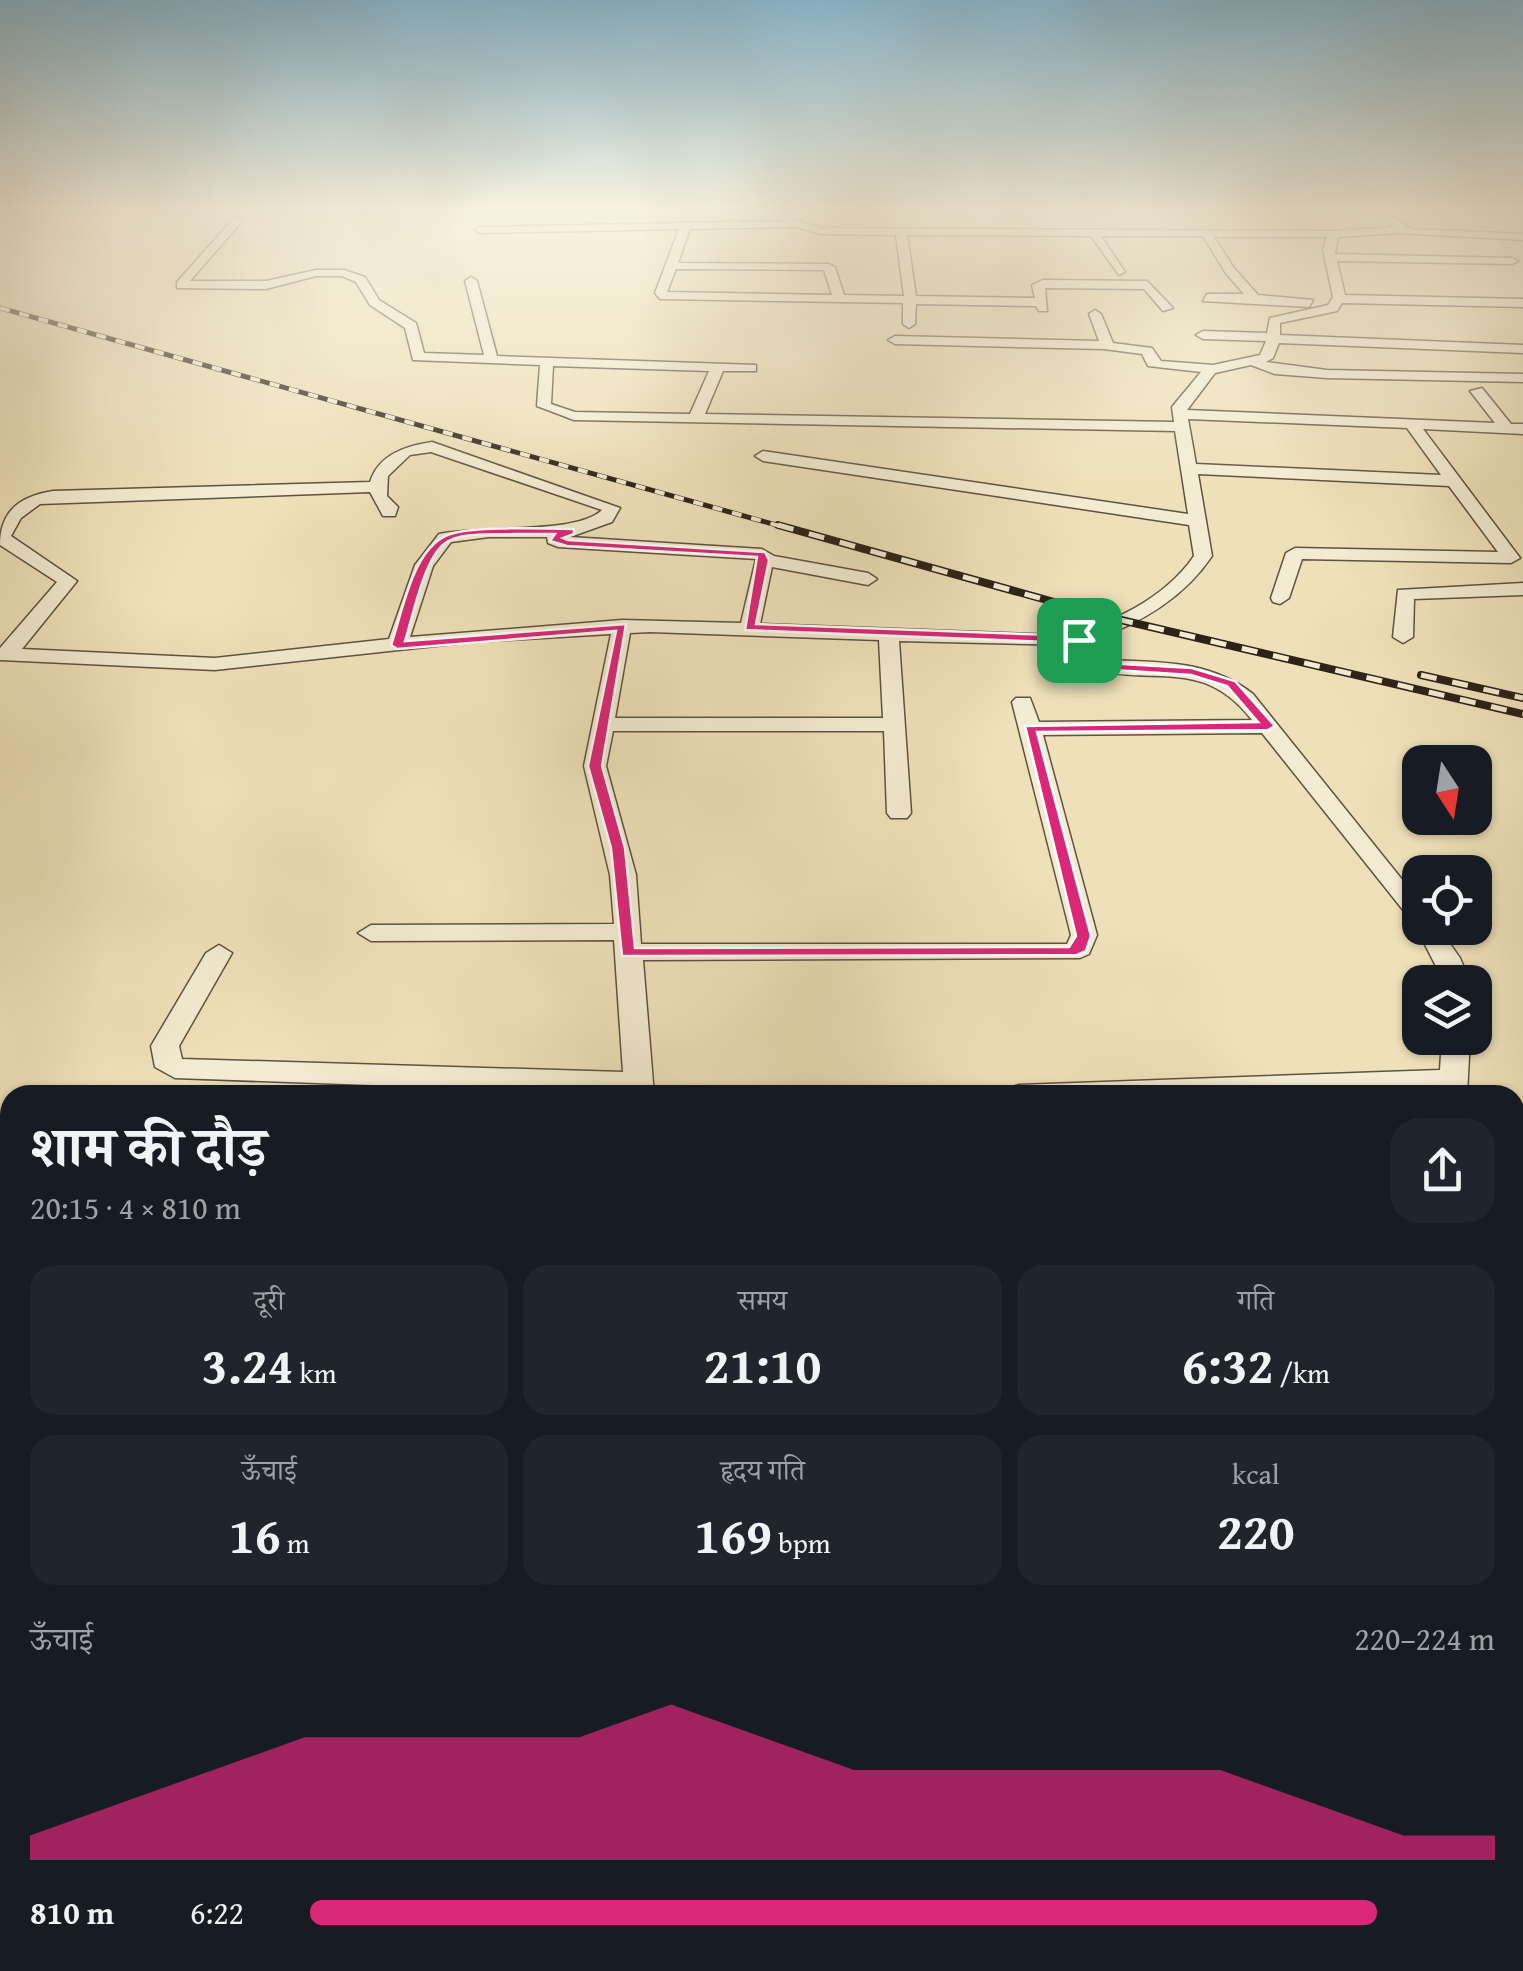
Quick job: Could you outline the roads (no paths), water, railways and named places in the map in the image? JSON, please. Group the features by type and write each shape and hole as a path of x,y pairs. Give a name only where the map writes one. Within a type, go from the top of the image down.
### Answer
{"street":[{"path":"373,301 410,326 416,356 750,368"},
{"path":"477,301 491,358"},
{"path":"908,324 910,301 1042,302 1045,319"},
{"path":"1162,301 1167,308"},
{"path":"1316,301 1523,303"},
{"path":"895,340 1105,345 1147,351 1153,363 1160,365 1212,369 1266,358 1274,338 1274,321 1324,312 1337,302"},
{"path":"1096,314 1105,345"},
{"path":"1204,336 1523,349"},
{"path":"746,384 756,349"},
{"path":"548,360 544,406 582,417 1411,424 1516,431"},
{"path":"1254,362 1275,370 1327,374 1523,378"},
{"path":"695,419 717,368"},
{"path":"4,654 215,664 622,626 1079,640 1140,610 1196,570 1203,556 1180,421 1181,404 1212,369"},
{"path":"1477,391 1516,431"},
{"path":"1280,598 1295,553 1511,558 1512,554 1411,424"},
{"path":"388,512 390,506 380,497 377,487 380,476 405,451 432,447 612,508 606,518 554,538 567,543 756,552 764,560 868,580"},
{"path":"763,456 1199,520"},
{"path":"1190,469 1455,482"},
{"path":"4,654 68,580 1,538 18,509 29,501 54,496 377,487"},
{"path":"397,645 424,565 446,538 516,531 570,532"},
{"path":"750,628 764,560"},
{"path":"1403,637 1406,594 1523,589"},
{"path":"622,626 595,766 618,848 638,1085"},
{"path":"889,633 899,813"},
{"path":"1079,640 1091,660 1102,666 1192,671 1222,679 1246,698 1402,896"},
{"path":"370,933 1052,952 1080,948 1084,936 1026,716 1268,726"},
{"path":"602,725 894,724"},
{"path":"219,953 165,1046 165,1060 174,1068 568,1085"},
{"path":"1453,1085 1455,1055"}],"railway":[{"path":"0,308 787,528"},
{"path":"778,525 1104,616 1523,714"},
{"path":"1421,675 1523,698"}]}
